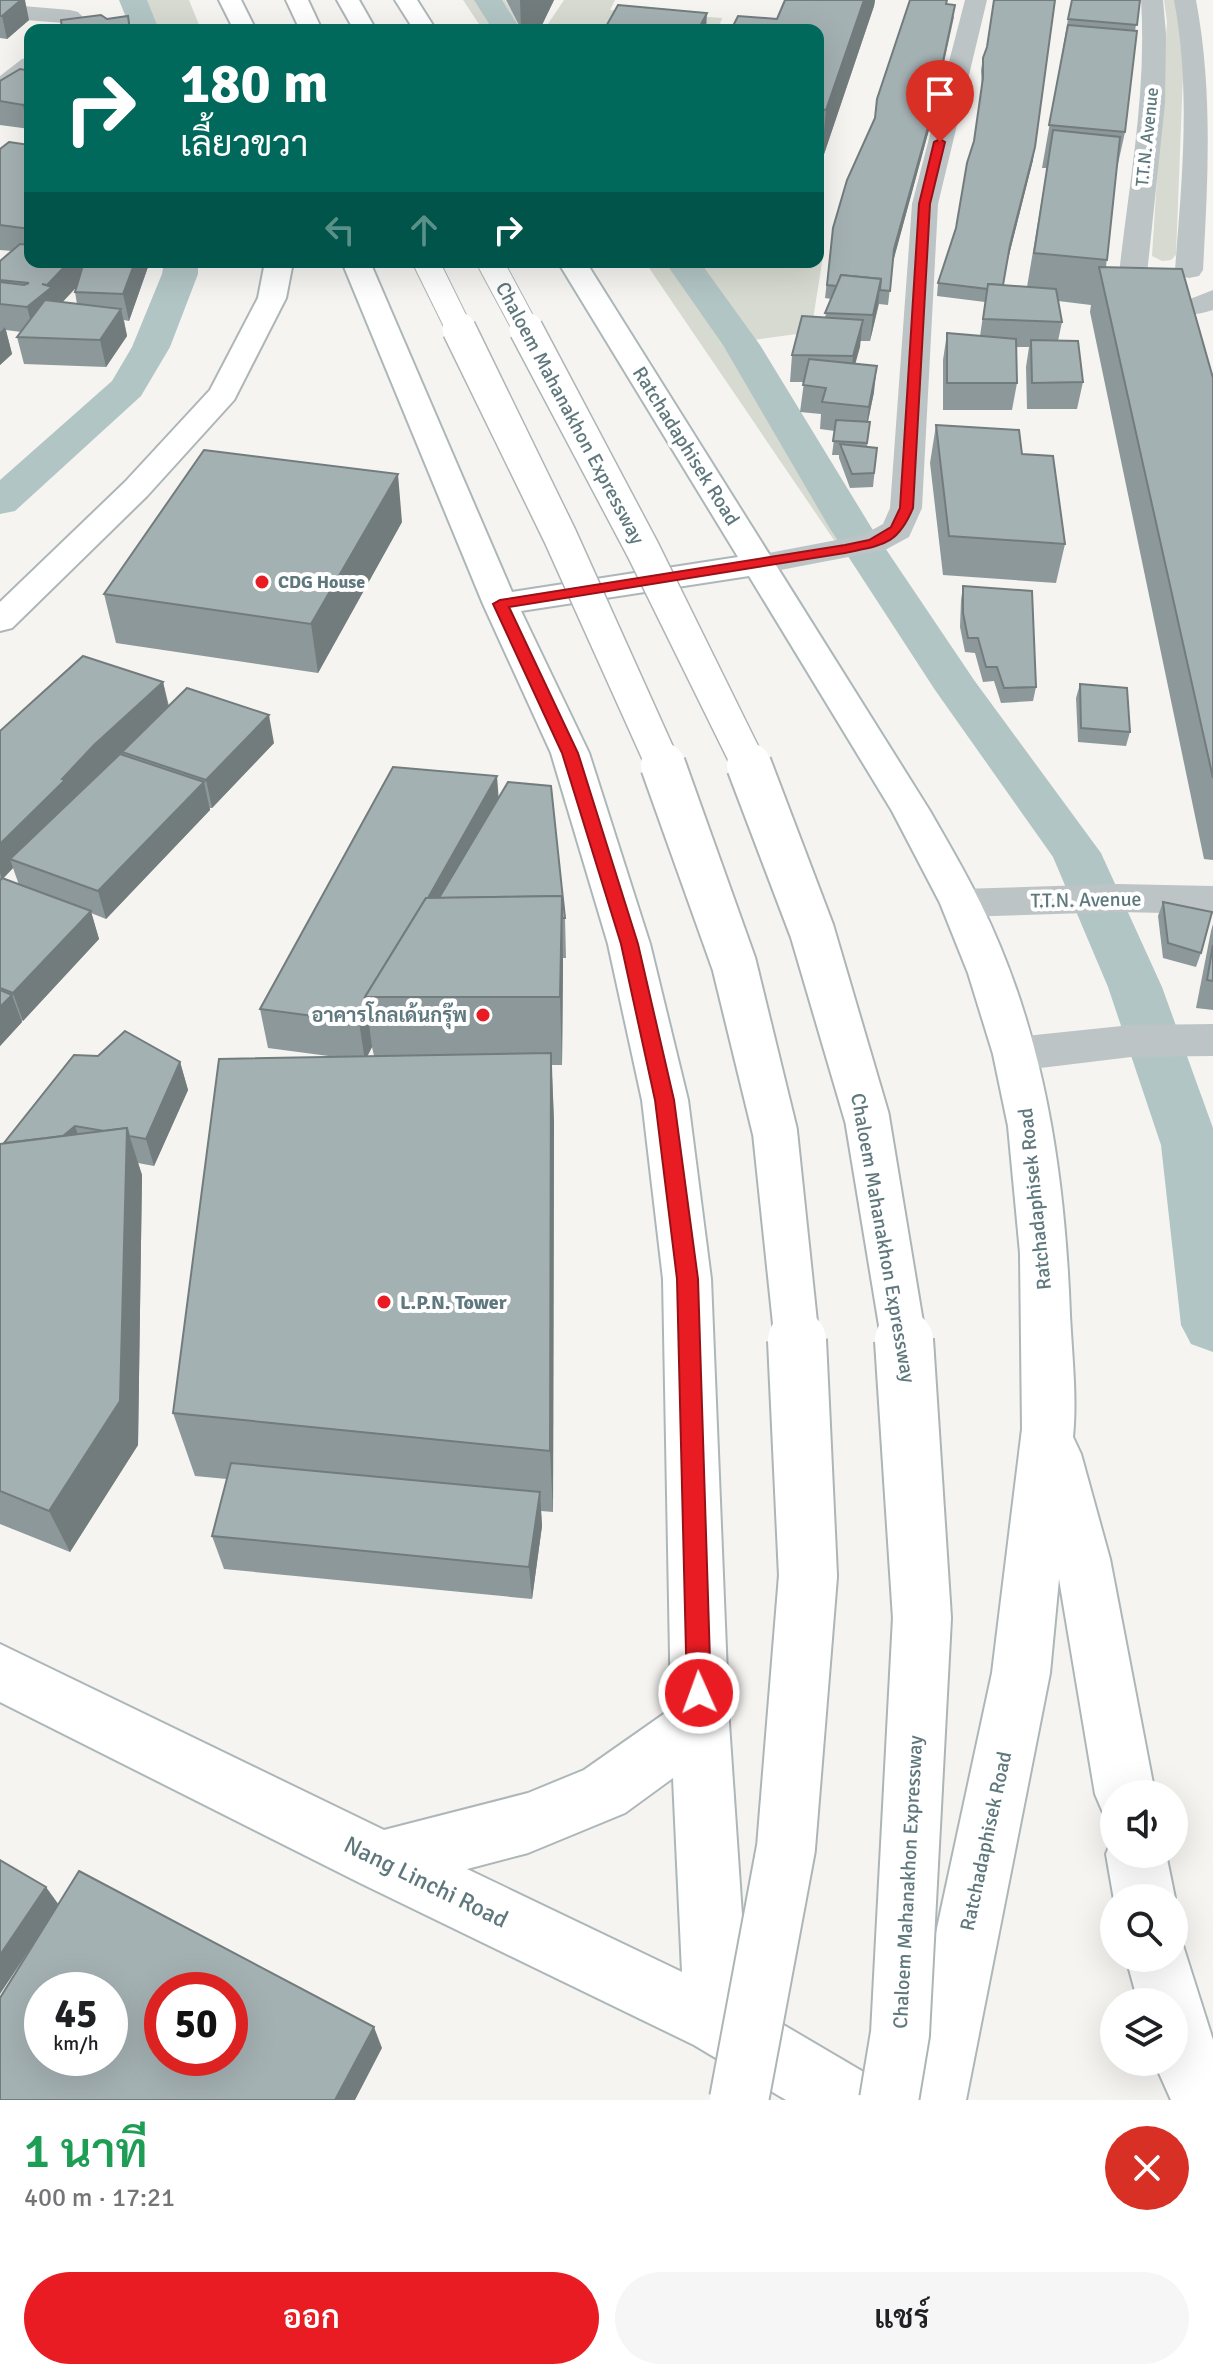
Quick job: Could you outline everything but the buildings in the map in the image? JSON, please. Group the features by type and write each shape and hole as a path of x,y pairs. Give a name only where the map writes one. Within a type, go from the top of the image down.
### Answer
{"main road":[{"path":"230,0 242,24"},
{"path":"297,0 308,24"},
{"path":"348,0 362,24"},
{"path":"406,0 421,24"},
{"path":"0,621 136,489 223,394 272,298 278,268"},
{"path":"359,268 500,604 570,753 629,944 665,1100 687,1279 700,1723 717,2022"},
{"path":"429,268 560,536 660,757 734,964 775,1132 797,1333 808,1576 786,1848 739,2100"},
{"name":"Chaloem Mahanakhon Expressway","path":"493,268 643,550 758,783 812,931 867,1118 907,1360 922,1618 900,2034 889,2100"},
{"name":"Ratchadaphisek Road","path":"576,268 911,811 960,903 989,973 1015,1054 1031,1126 1044,1253 1048,1429 1021,1673 933,2100"},
{"path":"500,604 760,564"},
{"path":"1048,1429 1083,1559 1122,1780"},
{"name":"Nang Linchi Road","path":"0,1672 717,2022 849,2100"},
{"path":"382,1861 528,1823 604,1792 700,1723"},
{"path":"1188,2067 1209,2100"}],"street":[{"path":"760,564 859,546 897,530 906,508 925,204 976,0"},
{"name":"T.T.N. Avenue","path":"1133,274 1153,93 1156,31 1152,0"},
{"path":"1185,0 1195,44 1201,277 1160,266 1133,274 1127,284 1131,292 1150,303 1164,306 1192,307 1213,298"},
{"path":"0,11 70,17 79,24"},
{"path":"0,87 24,69"},
{"path":"1164,306 1188,326 1195,340"},
{"name":"T.T.N. Avenue","path":"960,903 1118,898 1213,900"},
{"path":"1015,1054 1131,1041 1213,1040"}],"shaded area":[{"path":"141,0 189,0 199,24 147,24"},
{"path":"463,0 505,0 521,24 479,24"},
{"path":"564,0 615,0 610,10 722,18 720,24 548,24"},
{"path":"1164,0 1177,0 1184,49 1176,255 1171,260 1162,261 1152,256 1167,22"},
{"path":"649,268 821,268 811,332 746,341 865,535 836,543"}],"waterway":[{"path":"133,0 143,24"},
{"path":"488,0 503,24"},
{"path":"0,502 127,388 151,347 180,268"},
{"path":"686,268 741,345 850,527 958,690 1076,853 1135,987 1190,1145 1213,1325"}],"place":[{"name":"CDG House","path":"262,582"},
{"name":"อาคารโกลเด้นกรุ๊พ","path":"483,1015"},
{"name":"L.P.N. Tower","path":"384,1302"}],"route":[{"path":"699,1693 687,1279 665,1100 629,944 570,753 500,604 845,549 873,543 897,530 904,520 906,508 913,432 914,354 925,204 940,142"}]}
